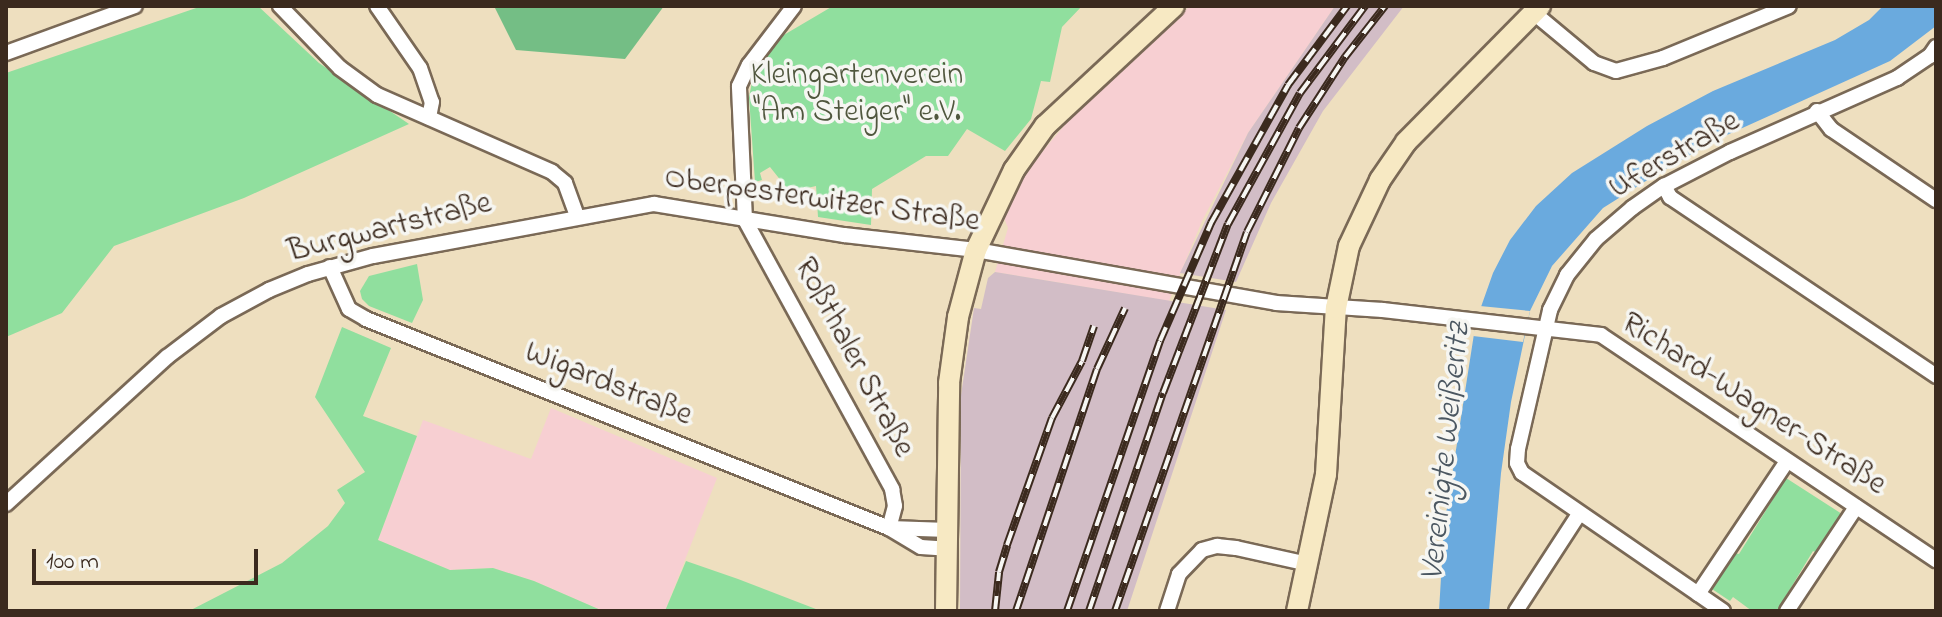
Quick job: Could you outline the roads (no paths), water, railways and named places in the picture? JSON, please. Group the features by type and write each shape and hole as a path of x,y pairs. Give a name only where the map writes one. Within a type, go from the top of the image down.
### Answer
{"street":[{"path":"6,53 135,6"},
{"path":"280,6 321,50 360,85 395,106 552,172 565,183 577,216"},
{"path":"377,6 420,68 432,102 429,118"},
{"path":"745,220 739,86 749,65 794,6"},
{"path":"946,611 949,383 958,317 976,250 1014,170 1045,126 1174,6"},
{"path":"1297,611 1300,562 1326,474 1336,308 1349,246 1380,180 1406,142 1537,9 1594,63 1616,71 1663,58 1789,6"},
{"name":"Uferstraße","path":"1579,514 1522,473 1517,463 1532,378 1558,290 1596,239 1664,186 1817,111 1897,78 1934,54"},
{"path":"1817,111 1831,129 1936,200"},
{"path":"1664,186 1670,197 1936,376"},
{"name":"Oberpesterwitzer Straße","path":"577,216 654,204 745,220 976,250 1232,296 1336,308"},
{"name":"Burgwartstraße","path":"6,504 167,357 221,316 269,290 330,267 577,216"},
{"name":"Roßthaler Straße","path":"745,220 892,489 895,506 889,528"},
{"name":"Wigardstraße","path":"330,267 349,309 366,319 889,528 921,547 948,540"},
{"name":"Richard-Wagner-Straße","path":"1336,308 1601,335 1936,560"},
{"path":"1698,594 1787,461"},
{"path":"1787,611 1856,507"},
{"path":"1516,611 1579,514 1723,611"},
{"path":"1167,611 1179,574 1202,550 1217,546 1300,562"}],"water":[{"path":"1883,6 1936,6 1936,26 1890,61 1718,139 1657,174 1603,208 1552,266 1530,311 1511,402 1501,473 1489,611 1439,611 1444,527 1476,321 1493,273 1510,240 1536,206 1572,173 1647,126 1713,91 1835,40 1869,20"}],"railway":[{"path":"1067,611 1160,341 1211,223 1288,85 1347,6"},
{"path":"1089,611 1163,393 1228,224 1300,93 1365,6"},
{"path":"1115,611 1247,232 1299,128 1345,57 1385,6"},
{"path":"1016,611 1097,369 1125,308"},
{"path":"995,611 999,572 1007,545 1052,418 1082,361 1094,326"}],"park label":[{"name":"Kleingartenverein \"Am Steiger\" e.V.","path":"857,96"}],"water label":[{"name":"Vereinigte Weißeritz","path":"1447,452"}]}
